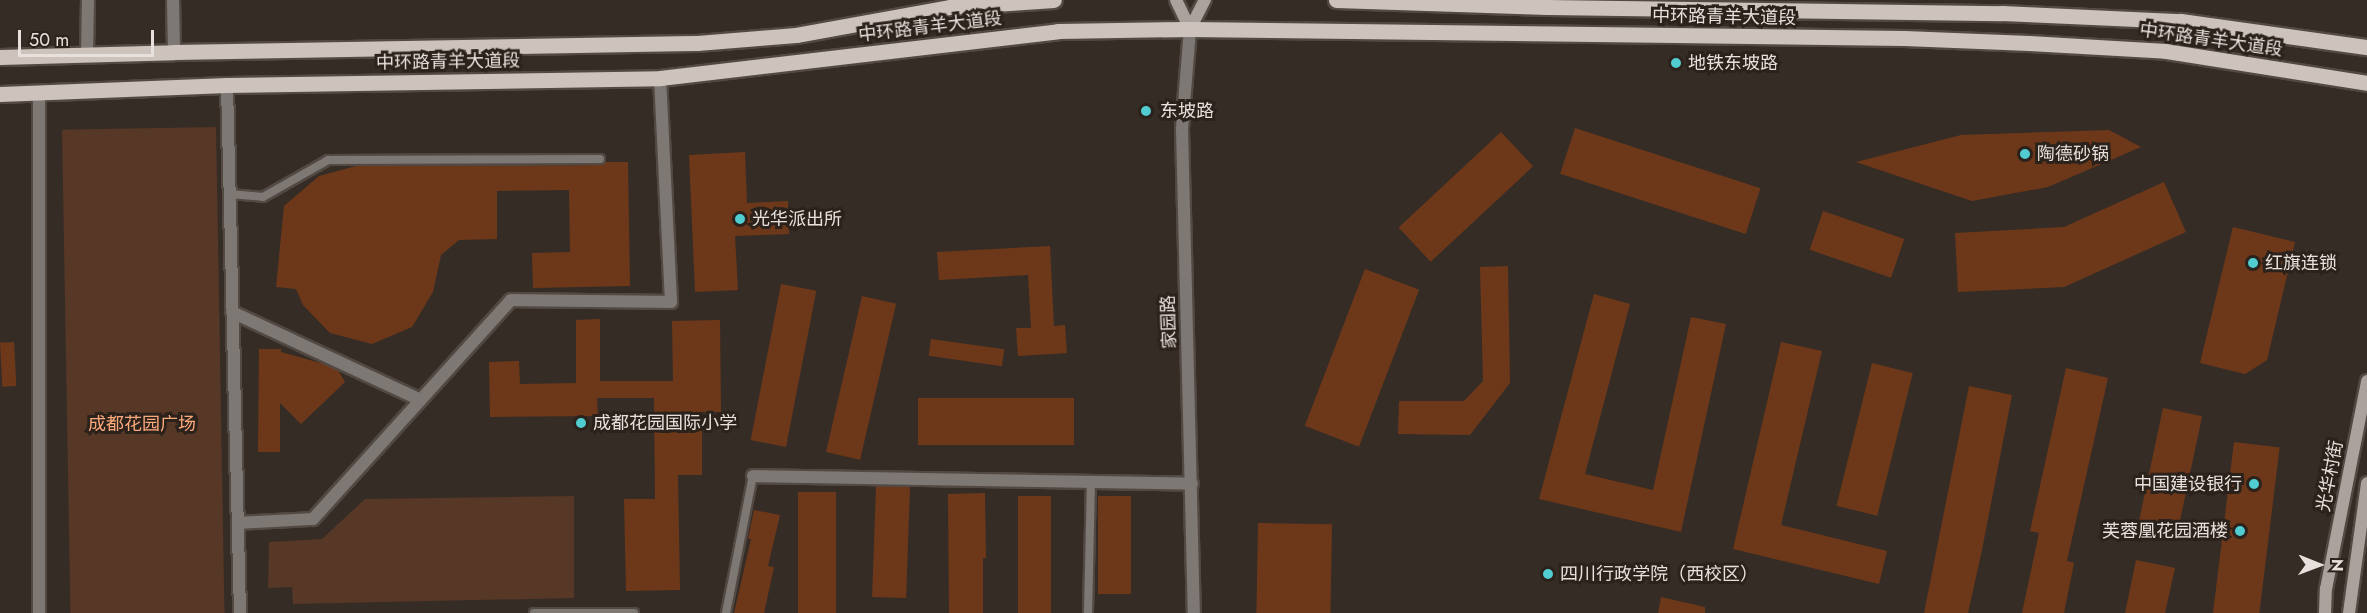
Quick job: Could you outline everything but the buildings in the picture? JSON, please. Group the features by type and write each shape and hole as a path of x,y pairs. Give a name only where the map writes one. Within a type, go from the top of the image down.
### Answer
{"main road":[{"name":"中环路青羊大道段","path":"0,57 697,43 796,35 950,7 1053,0"},
{"path":"1176,0 1190,29"},
{"path":"1190,29 1205,0"},
{"name":"中环路青羊大道段","path":"1336,0 1548,7 2002,7 2181,21 2367,47"},
{"name":"中环路青羊大道段","path":"0,94 227,85 660,78 1058,31 1190,29 1904,38 2029,43 2166,51 2367,83"},
{"name":"光华村街","path":"2325,613 2326,589 2367,381"},
{"name":"光华村街","path":"2349,613 2367,483"}],"street":[{"path":"87,55 88,0"},
{"path":"173,0 174,52"},
{"name":"家园路","path":"1190,29 1182,129 1194,613"},
{"path":"238,523 313,519 511,300 670,302 660,78"},
{"path":"227,85 240,613"},
{"path":"39,93 39,613"},
{"path":"232,312 421,400"},
{"path":"753,476 1192,484"}],"lane":[{"path":"230,194 263,197 328,160 600,159"},
{"path":"726,613 753,476"},
{"path":"1088,613 1091,482"},
{"path":"534,613 634,613"}],"green space":[{"name":"成都花园广场","path":"216,127 224,613 70,613 62,130"},
{"path":"574,496 574,598 293,604 292,587 268,588 269,542 322,539 365,499"}],"place":[{"name":"地铁东坡路","path":"1676,63"},
{"name":"东坡路","path":"1146,111"},
{"name":"陶德砂锅","path":"2025,154"},
{"name":"光华派出所","path":"740,219"},
{"name":"红旗连锁","path":"2253,263"},
{"name":"成都花园国际小学","path":"581,423"},
{"name":"中国建设银行","path":"2254,484"},
{"name":"芙蓉凰花园酒楼","path":"2240,531"},
{"name":"四川行政学院（西校区）","path":"1548,574"}]}
